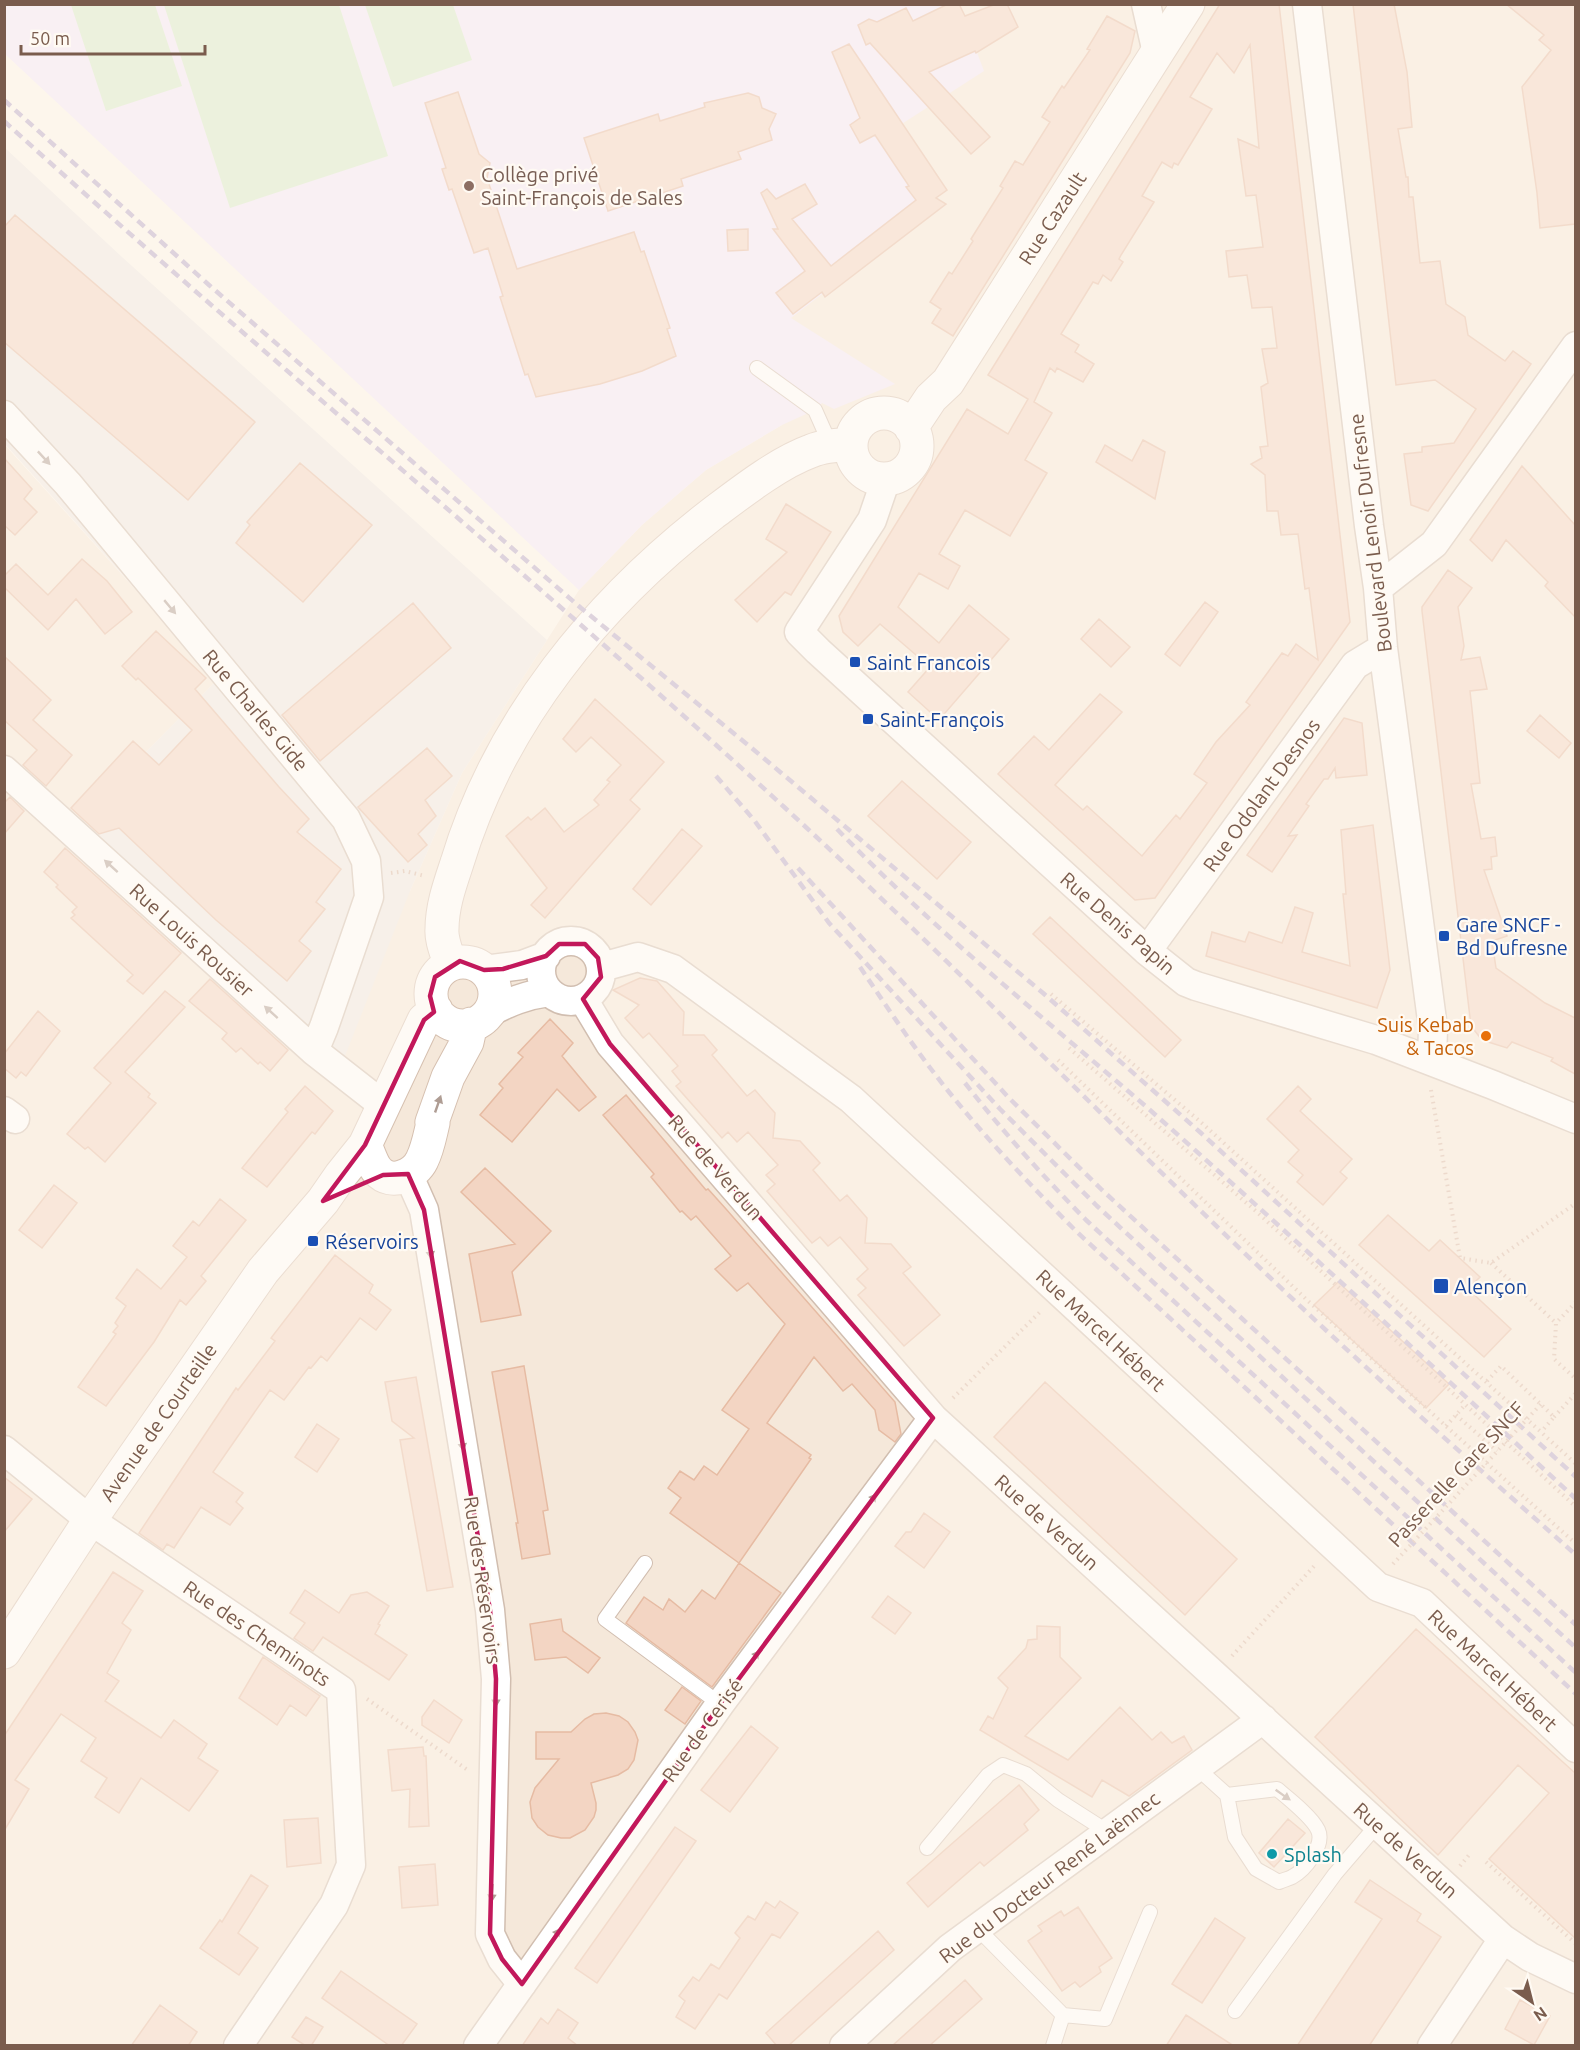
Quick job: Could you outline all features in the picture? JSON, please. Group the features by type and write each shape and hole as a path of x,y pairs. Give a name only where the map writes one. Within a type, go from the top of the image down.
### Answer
{"street":[{"path":"1146,4 1157,52"},
{"name":"Rue Cazault","path":"911,428 932,398 948,382 1137,88 1188,4"},
{"name":"Boulevard Lenoir Dufresne","path":"1307,4 1378,588 1383,648 1433,1028 1432,1061"},
{"path":"1378,588 1434,544 1575,346"},
{"name":"Rue Charles Gide","path":"4,415 68,484 346,819 366,861 369,897 314,1051"},
{"path":"450,964 441,931 446,897 461,847 480,798 508,741 561,662 636,579 684,535 770,473 811,451 841,445 853,434 858,425 875,415 895,415 904,420 911,428 917,446 916,456 905,472 886,479 875,478 865,473 857,466 852,455 841,445"},
{"name":"Rue Denis Papin","path":"886,479 872,520 800,632 876,704 1147,951 1186,982 1376,1040 1493,1084 1575,1119"},
{"name":"Rue Odolant Desnos","path":"1147,951 1355,665 1383,648"},
{"name":"Rue Louis Rousier","path":"4,770 314,1051 383,1105"},
{"path":"484,970 522,965 546,956 559,944 576,941 593,950 602,967 598,986 592,994 583,999 565,1001 549,992 544,986 541,971 546,956"},
{"name":"Rue Marcel Hébert","path":"602,967 638,957 673,969 851,1100 1378,1587 1422,1603 1575,1748"},
{"path":"365,1145 377,1171 396,1174 417,1168 422,1159 448,1077 480,1018 494,1001 493,981 484,970 470,962 460,961 442,969 431,986 430,996 436,1011 446,1021 455,1025 480,1018 512,1000 549,992"},
{"name":"Rue de Verdun","path":"583,999 610,1044 933,1418 1503,1939 1575,1979"},
{"name":"Avenue de Courteille","path":"4,1652 90,1520 263,1270 323,1201 365,1145 424,1020 436,1011"},
{"name":"Avenue de Courteille","path":"323,1201 396,1174"},
{"name":"Rue des Réservoirs","path":"396,1174 424,1210 490,1610 496,1679 490,1934 502,1959 522,1984"},
{"name":"Rue de Cerisé","path":"478,2046 720,1704 933,1418"},
{"name":"Rue des Cheminots","path":"4,1450 90,1520 341,1690 351,1866 334,1905 238,2046"},
{"name":"Rue du Docteur René Laënnec","path":"844,2046 950,1948 1263,1719"},
{"path":"1432,2046 1503,1939"}],"lane":[{"path":"757,368 815,410 841,445"},
{"path":"645,1563 605,1619 720,1704"},
{"path":"927,1848 988,1775 1003,1766 1026,1774 1058,1800 1108,1832"},
{"path":"1196,1767 1227,1795 1235,1837 1256,1869 1279,1882 1294,1876 1312,1857 1319,1846 1318,1831 1295,1804 1277,1789 1227,1795"},
{"path":"1235,2011 1335,1874 1378,1824"},
{"path":"977,1928 1063,2015 1105,2019 1150,1912"},
{"path":"1053,2046 1063,2015"}],"path":[{"path":"368,879 405,871 432,879"},
{"path":"1052,994 1203,1124 1575,1464"},
{"path":"1069,1048 1258,1213 1575,1508"},
{"path":"1058,1060 1307,1300 1575,1544"},
{"path":"1432,1061 1431,1090 1461,1258 1491,1263 1556,1323"},
{"path":"1491,1263 1575,1203"},
{"path":"953,1398 1060,1293"},
{"path":"1575,1302 1556,1323 1554,1359 1575,1379"},
{"path":"1486,1381 1501,1366 1554,1417"},
{"path":"1541,1432 1575,1393"},
{"name":"Passerelle Gare SNCF","path":"1393,1564 1541,1404"},
{"path":"1446,1426 1465,1405"},
{"path":"1456,1415 1497,1451"},
{"path":"1230,1658 1333,1545"},
{"path":"341,1690 366,1698 480,1779 495,1781"},
{"path":"1462,1863 1469,1855"},
{"path":"1486,1862 1575,1944"}],"highlighted area":[{"path":"559,944 585,944 598,958 601,977 583,999 610,1044 933,1418 720,1704 522,1984 502,1959 490,1934 496,1679 490,1610 424,1210 408,1174 383,1175 323,1201 365,1145 424,1020 434,1012 430,996 435,977 460,961 484,970 503,969 546,956"}],"shaded area":[{"path":"4,5 959,5 984,71 897,127 940,203 791,318 895,384 834,409 822,403 815,410 782,425 706,470 642,525 579,590 5,54"},
{"path":"752,5 1575,5 1575,2045 5,2045 4,444 217,680 75,824 410,891 462,773 579,590 642,525 706,470 782,425"},
{"path":"4,147 122,257 547,640 462,773 410,891 343,1061 74,825 217,680 5,444"}],"green space":[{"path":"71,5 155,5 182,86 106,111"},
{"path":"164,5 339,5 388,156 230,208"},
{"path":"365,5 453,5 472,60 393,87"}],"building":[{"path":"948,4 959,4 965,16 996,4 1007,4 1018,27 976,53 975,51 929,72 990,137 971,154 870,43 866,45 858,25 869,19 877,22 906,8 913,21"},
{"path":"1220,4 1279,4 1350,622 1155,898 1135,900 998,774 1034,736 1049,750 1100,694 1122,712 1055,785 1083,810 1087,806 1142,856 1176,815 1180,819 1207,783 1194,774 1216,742 1250,705 1246,702 1282,653 1288,656 1296,644 1318,660 1309,588 1305,589 1298,534 1281,535 1278,511 1267,511 1265,475 1251,464 1262,458 1260,447 1268,446 1261,387 1268,383 1262,349 1277,348 1272,307 1252,308 1247,275 1229,277 1226,251 1263,247 1256,195 1246,196 1238,139 1259,148 1250,45 1234,73 1217,53 1190,97 1212,109 1178,165 1174,163 1172,168 1162,162 1142,196 1154,202 1121,255 1119,259 1123,262 1111,281 1103,275 1098,284 1093,282 1061,334 1079,345 1075,352 1094,364 1083,382 1057,368 1055,372 1050,368 1034,402 1052,413 1025,460 1047,473 1010,536 965,510 939,554 960,566 948,589 919,573 898,607 939,643 969,605 1009,639 939,720 908,692 930,667 880,624 858,646 843,632 839,616 967,409 1008,434 1028,399 988,375"},
{"path":"1353,4 1394,4 1407,72 1412,127 1398,129 1406,177 1408,177 1409,197 1413,197 1420,263 1440,261 1446,304 1465,317 1468,335 1505,361 1513,351 1531,364 1428,511 1411,505 1404,454 1422,452 1422,447 1454,443 1476,409 1435,380 1396,385"},
{"path":"1506,4 1575,4 1575,224 1540,228 1522,87 1551,50 1539,40 1544,35"},
{"path":"1107,16 1135,31 1130,53 953,336 932,323 941,309 930,302 949,272 952,274 973,241 971,239 1003,188 1000,186 1015,161 1023,165 1050,122 1042,117 1090,50 1087,49"},
{"path":"849,44 947,190 936,198 946,204 825,297 822,292 793,314 776,293 805,271 773,229 778,229 761,193 767,189 776,199 805,184 817,204 792,219 831,266 916,200 875,135 860,143 850,125 860,118 832,52"},
{"path":"458,92 479,154 490,163 487,178 517,269 634,232 641,252 644,251 670,328 667,329 676,356 642,371 600,384 536,397 528,374 525,375 500,297 503,296 488,248 474,253 452,189 449,190 442,169 446,168 425,103"},
{"path":"748,93 759,97 762,108 776,114 769,129 772,140 738,152 741,159 681,179 683,186 608,211 584,138 658,114 660,121 705,107 704,103"},
{"path":"15,215 255,422 188,500 4,342 4,227"},
{"path":"748,229 748,250 728,251 727,230"},
{"path":"1143,440 1165,452 1155,499 1096,462 1105,445 1132,461"},
{"path":"4,458 32,489 24,499 37,512 15,535 4,525"},
{"path":"300,463 372,525 303,602 236,543 250,525 247,522"},
{"path":"1522,466 1575,525 1575,617 1545,586 1548,582 1506,540 1492,561 1470,540"},
{"path":"786,504 831,532 791,595 785,592 757,622 735,600 787,552 766,539"},
{"path":"82,559 107,581 132,612 105,634 76,599 48,630 4,587 4,576 16,564 48,595"},
{"path":"1448,570 1472,588 1458,607 1464,646 1461,660 1480,657 1487,689 1470,691 1480,783 1471,784 1481,839 1495,837 1497,856 1491,857 1492,869 1484,870 1507,936 1492,941 1496,968 1545,1003 1575,1018 1575,1074 1551,1061 1553,1058 1512,1042 1507,1048 1482,1040 1471,1026 1422,611 1422,607"},
{"path":"1205,602 1218,612 1180,666 1165,654"},
{"path":"413,603 451,648 320,761 282,715"},
{"path":"1099,619 1130,647 1111,667 1081,639"},
{"path":"156,631 206,678 195,689 309,819 297,832 341,869 316,902 325,909 299,941 311,951 287,981 216,920 119,828 99,834 71,808 133,741 159,765 192,730 138,678 136,680 122,666"},
{"path":"4,656 51,700 33,720 72,755 46,786 23,765 37,750 4,720"},
{"path":"595,699 664,762 630,800 640,809 545,918 531,905 547,888 506,836 528,817 531,820 545,808 564,832 599,805 594,800 610,782 607,780 621,765 591,737 576,752 563,739"},
{"path":"1540,715 1571,743 1559,758 1527,731"},
{"path":"1344,718 1362,723 1367,775 1336,778 1335,768 1328,779 1324,779 1306,804 1309,806 1288,836 1297,835 1272,872 1247,855"},
{"path":"427,748 452,776 425,800 436,816 418,834 427,845 408,862 358,807"},
{"path":"902,781 971,842 937,879 868,816"},
{"path":"10,797 24,811 4,834 4,803"},
{"path":"1373,825 1390,970 1377,1008 1206,956 1212,932 1245,942 1249,932 1282,943 1295,907 1313,913 1302,952 1350,966 1343,894 1346,894 1341,830"},
{"path":"682,829 702,846 651,905 633,889"},
{"path":"65,848 181,953 143,994 127,981 133,975 71,918 75,915 72,912 77,907 44,872"},
{"path":"1050,917 1181,1040 1165,1057 1033,934"},
{"path":"640,978 657,981 684,1012 683,1035 704,1035 717,1050 712,1055 747,1096 755,1090 775,1113 773,1138 800,1141 820,1163 813,1170 840,1201 847,1195 867,1218 865,1243 891,1244 911,1267 903,1273 940,1315 904,1346 858,1295 866,1288 857,1279 868,1269 840,1237 828,1246 820,1237 812,1243 767,1191 775,1184 766,1175 778,1165 748,1132 737,1142 728,1132 722,1138 676,1086 681,1082 672,1071 678,1066 649,1033 643,1038 625,1018 639,1005 613,990"},
{"path":"210,979 288,1050 270,1071 260,1062 258,1064 241,1048 236,1052 222,1039 227,1033 189,1001"},
{"path":"165,991 185,1007 125,1072 150,1094 148,1097 156,1103 105,1162 88,1147 85,1149 67,1134 111,1083 94,1068"},
{"path":"38,1011 60,1031 26,1076 21,1072 16,1078 4,1068 4,1054"},
{"path":"550,1019 573,1043 562,1056 596,1097 579,1111 557,1089 512,1142 480,1115 503,1088 499,1084 523,1057 518,1053"},
{"path":"305,1086 333,1111 315,1134 312,1132 267,1187 242,1168 288,1112 285,1109"},
{"path":"1298,1086 1311,1099 1300,1111 1352,1159 1340,1172 1347,1178 1323,1205 1297,1182 1303,1175 1288,1162 1299,1150 1267,1119"},
{"path":"626,1095 706,1190 708,1189 726,1209 895,1402 901,1434 895,1442 879,1430 875,1410 852,1384 843,1391 814,1357 767,1423 811,1455 809,1458 811,1459 739,1563 670,1513 681,1498 668,1488 680,1471 694,1480 704,1466 717,1475 749,1429 722,1410 785,1324 748,1283 737,1291 715,1269 731,1256 696,1216 691,1220 682,1211 680,1212 651,1177 654,1174 603,1115"},
{"path":"485,1168 551,1231 512,1272 521,1315 481,1322 469,1254 515,1244 461,1192"},
{"path":"54,1185 77,1203 42,1248 19,1230"},
{"path":"220,1199 246,1220 201,1276 206,1281 186,1305 180,1300 154,1342 106,1406 78,1387 116,1334 113,1332 118,1326 115,1323 126,1306 116,1298 137,1269 161,1289 187,1257 173,1246 193,1221 199,1226"},
{"path":"1388,1215 1429,1251 1440,1240 1480,1277 1468,1289 1511,1329 1484,1357 1359,1245"},
{"path":"335,1255 373,1285 369,1293 391,1310 376,1330 360,1318 327,1361 321,1356 311,1368 309,1367 284,1400 270,1390 213,1472 243,1493 236,1502 243,1508 230,1525 201,1507 174,1548 167,1544 163,1550 139,1533 236,1388 238,1390 275,1341 271,1338"},
{"path":"1338,1282 1449,1384 1426,1408 1314,1305"},
{"path":"524,1366 548,1510 543,1511 550,1554 522,1559 492,1372"},
{"path":"416,1377 453,1587 427,1591 400,1440 414,1438 392,1421 385,1382"},
{"path":"1045,1382 1237,1559 1185,1615 994,1437"},
{"path":"317,1424 339,1439 317,1472 295,1457"},
{"path":"4,1477 32,1499 4,1532"},
{"path":"924,1513 950,1532 924,1568 895,1546 906,1532 911,1532"},
{"path":"739,1563 781,1593 712,1687 626,1623 644,1597 663,1610 669,1599 685,1612 702,1590 715,1599"},
{"path":"113,1572 143,1591 122,1623 131,1630 107,1673 119,1681 105,1701 161,1738 174,1720 207,1744 198,1758 218,1771 189,1811 141,1778 119,1813 95,1797 107,1778 81,1761 96,1738 61,1714 15,1780 29,1789 4,1831 4,1736"},
{"path":"305,1590 339,1613 351,1595 367,1592 389,1606 375,1634 407,1655 389,1680 323,1637 313,1651 294,1638 305,1623 290,1613"},
{"path":"888,1596 911,1613 895,1634 872,1617"},
{"path":"561,1619 563,1631 600,1658 588,1673 566,1657 535,1660 530,1624"},
{"path":"1037,1626 1060,1627 1060,1657 1081,1678 1025,1736 1068,1760 1120,1707 1152,1740 1161,1732 1172,1743 1184,1736 1192,1750 1129,1796 1102,1780 1092,1797 980,1730 988,1716 993,1719 1008,1688 998,1678 1026,1648 1028,1640 1037,1639"},
{"path":"1416,1629 1575,1773 1575,1938 1489,1859 1549,1793 1518,1765 1438,1855 1315,1737"},
{"path":"263,1657 320,1696 306,1716 290,1705 277,1725 239,1698"},
{"path":"682,1687 701,1701 685,1724 665,1710"},
{"path":"434,1700 462,1720 449,1743 422,1725 422,1717"},
{"path":"606,1713 619,1716 628,1722 635,1732 638,1740 634,1760 628,1769 618,1775 591,1783 596,1810 585,1830 570,1838 548,1835 532,1818 530,1802 535,1788 559,1759 536,1759 536,1732 571,1732 594,1714"},
{"path":"751,1726 778,1748 730,1812 701,1790"},
{"path":"423,1747 424,1756 426,1756 429,1826 409,1827 410,1789 392,1791 388,1750"},
{"path":"1019,1785 1039,1810 1024,1824 1028,1830 984,1866 980,1862 928,1907 907,1883"},
{"path":"318,1818 321,1863 287,1867 284,1820"},
{"path":"1288,1819 1305,1833 1274,1867 1259,1853"},
{"path":"675,1827 696,1841 597,1983 575,1968"},
{"path":"435,1864 438,1905 402,1908 399,1867"},
{"path":"251,1875 268,1886 238,1933 258,1948 239,1975 200,1948 220,1920 222,1922"},
{"path":"1370,1880 1421,1914 1417,1921 1441,1937 1369,2046 1297,2046 1382,1919 1355,1902"},
{"path":"780,1901 798,1913 780,1938 772,1934 727,1999 719,1994 695,2029 676,2017 685,2001 679,1996 693,1977 699,1981 711,1964 719,1969 740,1938 735,1933 748,1916 755,1920 766,1902 775,1908"},
{"path":"1078,1907 1112,1958 1099,1967 1101,1972 1080,1987 1075,1982 1062,1991 1028,1941 1042,1931 1038,1926 1061,1911 1064,1916"},
{"path":"1215,1918 1245,1938 1202,2003 1172,1984"},
{"path":"878,1931 894,1950 788,2046 777,2046 766,2033"},
{"path":"341,1971 417,2024 401,2046 390,2046 322,1998"},
{"path":"965,1980 982,1999 929,2046 892,2046"},
{"path":"1520,2000 1550,2016 1534,2045 1505,2029"},
{"path":"160,2005 197,2032 188,2046 131,2046"},
{"path":"558,2009 578,2023 568,2038 578,2046 522,2046 541,2018 548,2024"},
{"path":"1186,2015 1234,2046 1166,2046"},
{"path":"306,2017 323,2027 311,2046 306,2046 292,2037"}],"railway":[{"path":"4,100 209,285 581,608 1043,993 1201,1133 1576,1477"},
{"path":"4,121 198,293 590,633 783,806 849,867 1298,1304 1576,1555"},
{"path":"716,776 754,820 829,923 1000,1109 1097,1206 1576,1648"},
{"path":"837,829 912,903 1204,1158 1576,1499"},
{"path":"798,868 1009,1098 1102,1190 1576,1625"},
{"path":"860,967 913,1044 965,1112 1078,1233 1576,1694"},
{"path":"965,1083 1054,1187 1086,1220 1576,1673"}],"place":[{"name":"Collège privé Saint-François de Sales","path":"469,186"},
{"name":"Saint Francois","path":"855,662"},
{"name":"Saint-François","path":"868,719"},
{"name":"Gare SNCF - Bd Dufresne","path":"1444,936"},
{"name":"Suis Kebab & Tacos","path":"1486,1036"},
{"name":"Réservoirs","path":"313,1241"},
{"name":"Alençon","path":"1441,1286"},
{"name":"Splash","path":"1272,1854"}]}
